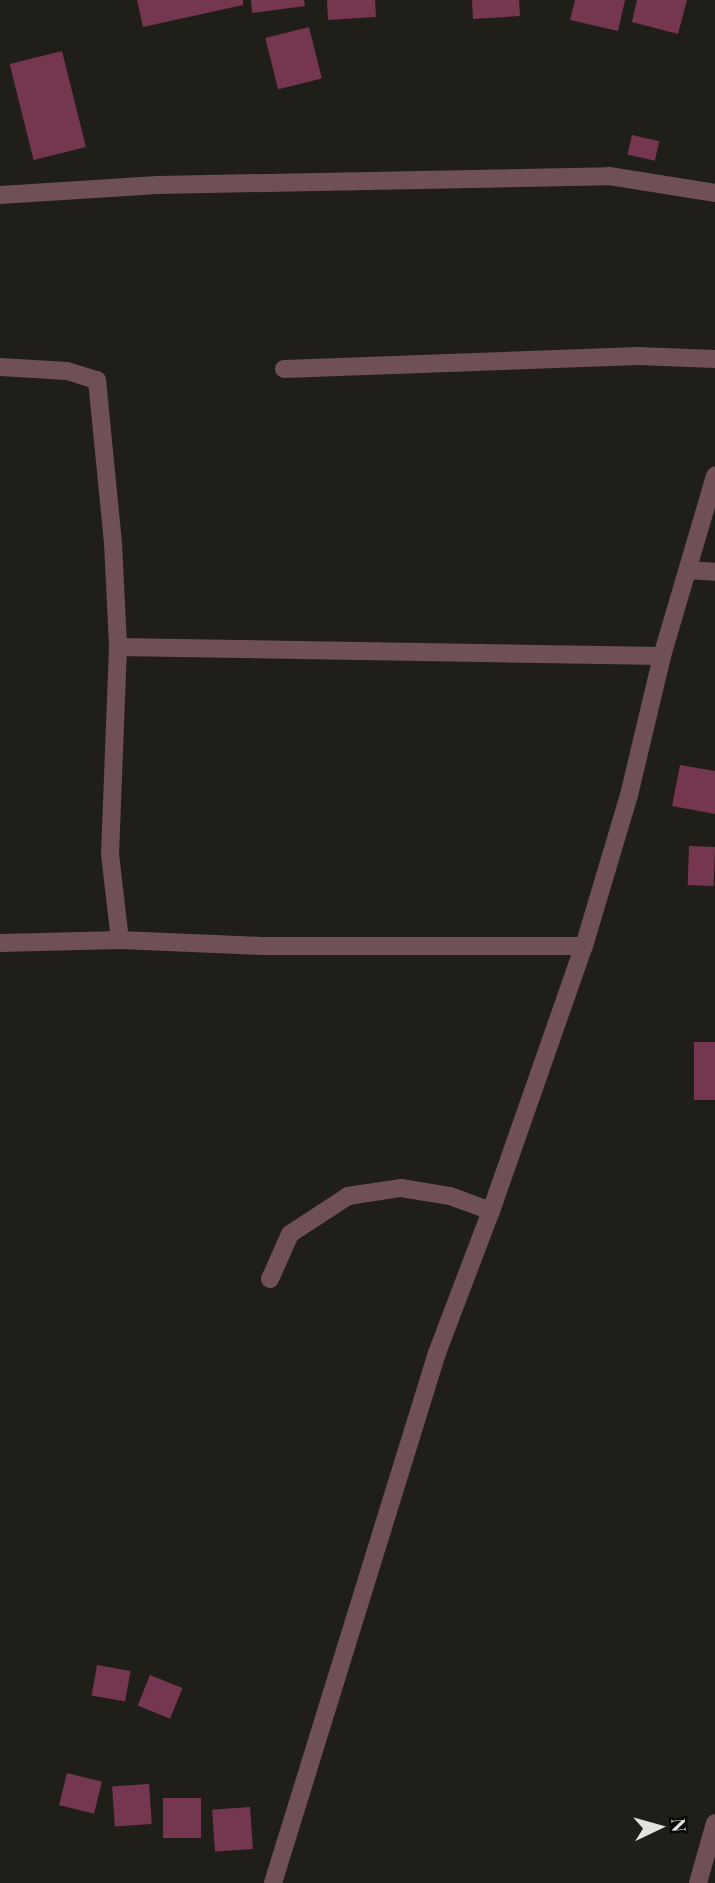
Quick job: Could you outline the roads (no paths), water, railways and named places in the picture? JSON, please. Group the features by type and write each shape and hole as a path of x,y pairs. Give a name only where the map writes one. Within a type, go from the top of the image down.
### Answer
{"street":[{"path":"0,195 172,185 608,176 715,193"},
{"path":"284,369 638,356 715,359"},
{"path":"0,367 66,371 97,380 113,543 118,647 110,854 120,940"},
{"path":"272,1883 437,1353 491,1211 584,946 629,795 662,656 715,477"},
{"path":"688,570 715,572"},
{"path":"118,647 662,656"},
{"path":"0,943 120,940 261,946 584,946"},
{"path":"270,1279 290,1234 348,1196 401,1188 450,1196 491,1211"},
{"path":"698,1883 715,1823"}]}
